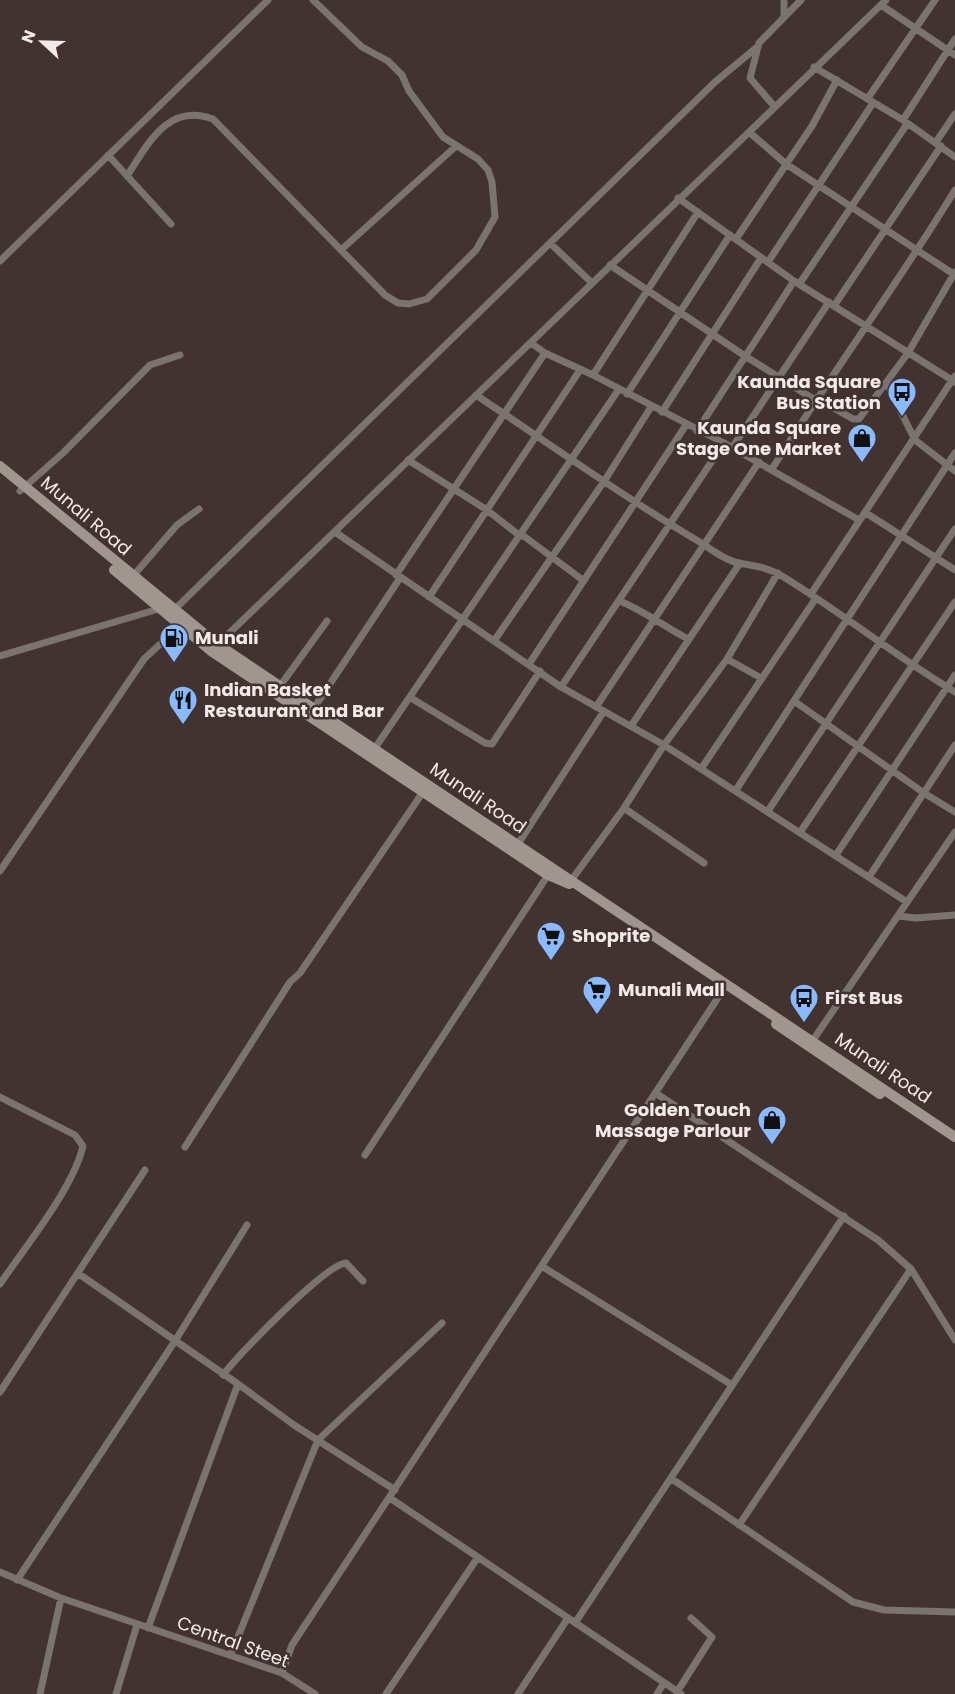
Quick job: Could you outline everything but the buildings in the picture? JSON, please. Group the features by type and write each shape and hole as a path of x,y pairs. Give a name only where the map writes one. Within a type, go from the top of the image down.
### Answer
{"main road":[{"name":"Munali Road","path":"0,466 22,489 168,608"},
{"name":"Munali Road","path":"0,475 22,489 133,576 183,623 214,647 425,789 570,882 955,1144"},
{"name":"Munali Road","path":"214,647 280,686 311,712"},
{"name":"Munali Road","path":"515,847 548,875 570,882"},
{"name":"Munali Road","path":"810,1044 955,1137"}],"street":[{"path":"127,176 155,136 172,119 183,114 202,115 213,119 385,295 398,303 409,304 426,299 476,250 495,217 488,170 478,159 455,147 435,126 409,91 402,75 388,61 362,47 313,0"},
{"path":"784,0 784,16"},
{"path":"0,656 168,608 551,244 715,82 756,48 801,0"},
{"path":"768,262 935,0"},
{"path":"0,261 265,1"},
{"path":"214,647 883,3 955,55"},
{"path":"697,431 744,356 852,207 955,39"},
{"path":"750,78 756,48"},
{"path":"735,64 774,106"},
{"path":"814,67 905,122 955,157"},
{"path":"627,394 680,310 786,165 812,126 837,80"},
{"path":"732,448 780,376 885,230 955,114"},
{"path":"610,265 680,310 744,356 816,399 853,419 859,419 888,384 955,273 786,165 749,132"},
{"path":"341,250 455,147"},
{"path":"108,155 171,224"},
{"path":"772,469 816,399 918,250 955,190"},
{"path":"678,198 797,282 954,380 866,513 859,520 814,596 701,769"},
{"path":"593,375 698,212"},
{"path":"551,244 592,283"},
{"path":"662,412 761,258"},
{"path":"531,343 545,353 593,375 724,443 859,520"},
{"path":"311,712 453,490 545,353"},
{"path":"22,489 63,453 150,365 180,355"},
{"path":"429,597 580,370"},
{"path":"888,384 915,440 955,471"},
{"path":"372,752 411,698 461,619 521,535 619,389"},
{"path":"476,394 635,502 704,545 740,563 752,563 778,573 814,596 846,621 955,692"},
{"path":"494,641 605,480 651,407"},
{"path":"528,664 686,425"},
{"path":"561,687 724,443"},
{"path":"736,790 902,538 955,453"},
{"path":"408,460 487,510 584,581"},
{"path":"596,706 655,621 759,462"},
{"path":"133,576 177,525 200,509"},
{"path":"866,513 955,570"},
{"path":"768,811 955,529"},
{"path":"335,532 561,687 664,745 801,831 907,902"},
{"path":"632,726 740,563"},
{"path":"570,882 624,808 664,745 727,659 778,573"},
{"path":"620,601 640,610 688,639"},
{"path":"801,831 955,602"},
{"path":"280,686 327,621"},
{"path":"0,871 144,659 183,623"},
{"path":"727,659 761,678"},
{"path":"411,698 486,743 492,744 540,671"},
{"path":"836,855 890,769 955,675"},
{"path":"794,701 826,722 857,747 955,812"},
{"path":"515,847 604,711"},
{"path":"869,877 955,744"},
{"path":"185,1147 290,982 300,973 425,789"},
{"path":"624,808 704,863"},
{"path":"810,1044 955,832"},
{"path":"365,1155 548,875"},
{"path":"898,916 916,918 955,915"},
{"path":"282,1673 292,1645 726,987"},
{"path":"657,1094 878,1240 911,1269 955,1340"},
{"path":"0,1097 75,1135 83,1146 80,1160 60,1195 0,1284"},
{"path":"0,1392 79,1275 145,1170"},
{"path":"575,1623 844,1216"},
{"path":"17,1580 175,1341 246,1225"},
{"path":"223,1375 291,1305 339,1263 346,1263 363,1281"},
{"path":"543,1267 732,1385"},
{"path":"740,1525 911,1269"},
{"path":"79,1275 318,1440 395,1490"},
{"path":"231,1654 318,1440 442,1323"},
{"path":"148,1628 238,1384"},
{"path":"672,1479 853,1602 884,1610 955,1612"},
{"path":"390,1498 679,1693 712,1637 691,1618"},
{"path":"386,1694 478,1557"},
{"name":"Central Steet","path":"0,1572 61,1598 282,1673 315,1694"},
{"path":"40,1694 61,1598"},
{"path":"518,1694 567,1618"},
{"path":"116,1694 137,1624"},
{"path":"657,1694 664,1683"}],"place":[{"name":"Kaunda Square Bus Station","path":"902,418"},
{"name":"Kaunda Square Stage One Market","path":"862,464"},
{"name":"Munali","path":"174,664"},
{"name":"Indian Basket Restaurant and Bar","path":"183,726"},
{"name":"Shoprite","path":"551,962"},
{"name":"Munali Mall","path":"597,1016"},
{"name":"First Bus","path":"804,1024"},
{"name":"Golden Touch Massage Parlour","path":"772,1146"}]}
